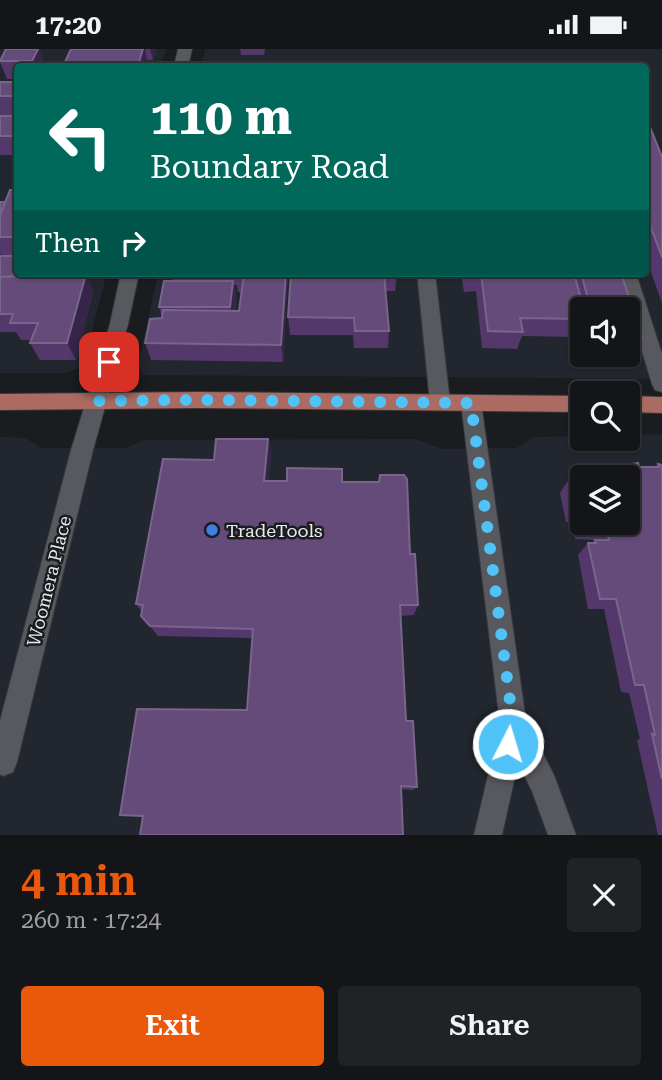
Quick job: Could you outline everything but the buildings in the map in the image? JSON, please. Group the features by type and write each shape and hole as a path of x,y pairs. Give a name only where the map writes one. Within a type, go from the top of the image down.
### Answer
{"main road":[{"path":"0,402 198,400 570,404"},
{"path":"640,404 662,405"}],"street":[{"name":"Woomera Place","path":"3,762 129,277"},
{"path":"426,277 440,402"},
{"path":"628,277 662,384"},
{"path":"471,403 513,724 544,785 562,835"},
{"path":"488,835 513,724"}],"shaded area":[{"path":"0,49 166,49 162,63 14,63 14,277 106,277 82,367 66,373 0,373"},
{"path":"205,49 662,49 662,379 143,375 138,365 157,277 649,277 649,63 203,63"},
{"path":"662,434 662,835 0,835 0,437 26,438 41,448 126,448 144,440 416,439 442,449 516,448 534,437 570,436 570,451 640,451 640,435"}],"place":[{"name":"TradeTools","path":"212,530"}],"route":[{"path":"109,362 97,401 471,403 513,724 508,744"}]}
